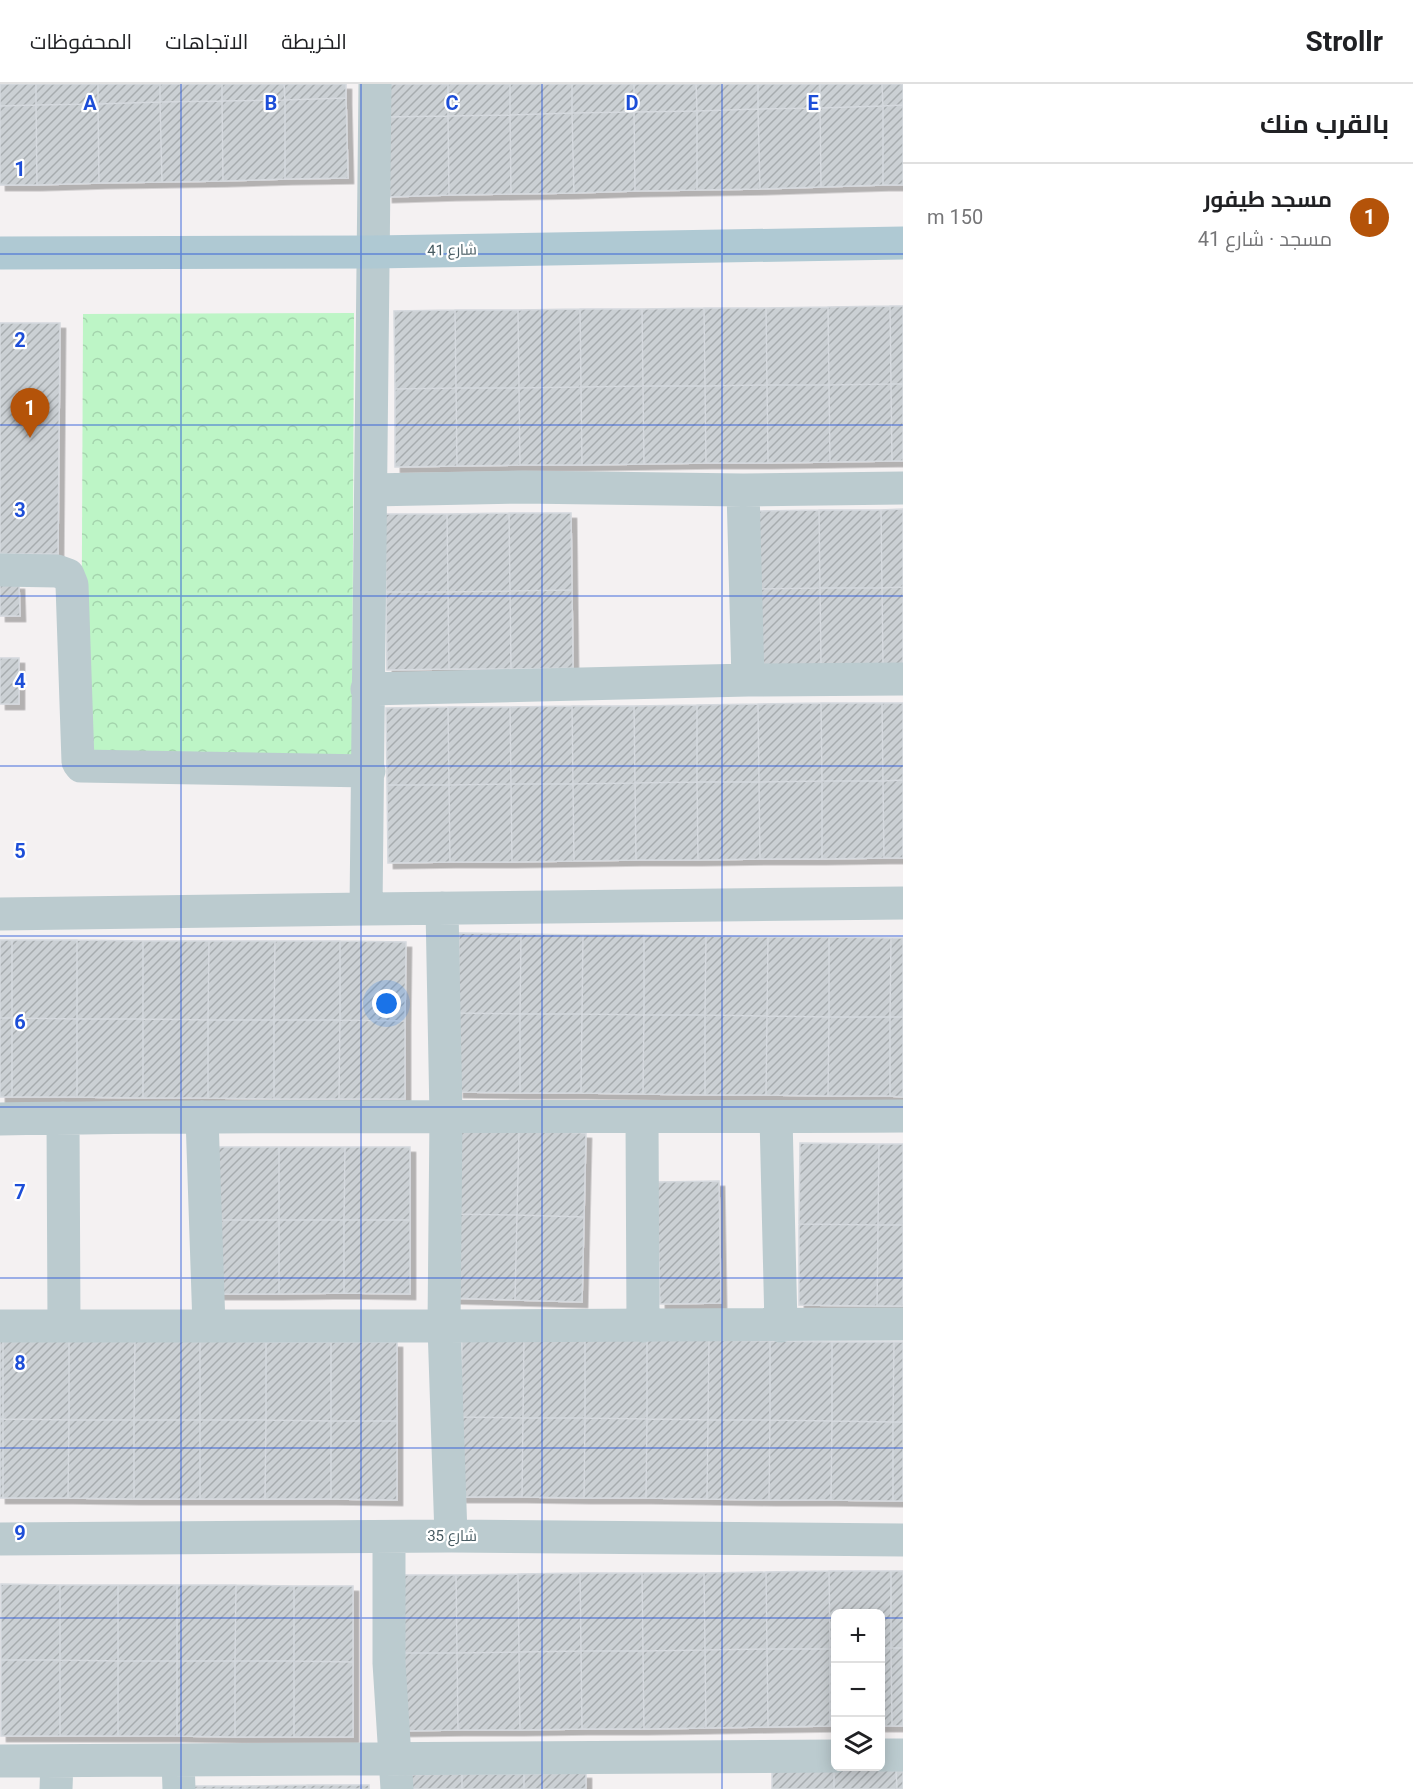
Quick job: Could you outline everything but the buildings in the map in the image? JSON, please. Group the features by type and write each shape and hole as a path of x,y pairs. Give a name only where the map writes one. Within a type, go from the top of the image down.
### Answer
{"main road":[{"name":"شارع 41","path":"0,253 373,252 903,243"}],"street":[{"path":"366,909 375,84"},
{"path":"371,490 520,487 742,490 903,488"},
{"path":"742,490 748,680"},
{"path":"0,570 57,571 68,575 72,585 78,762 81,766 369,771"},
{"path":"367,689 748,680 903,679"},
{"path":"0,914 903,903"},
{"path":"442,908 446,1116 444,1326 451,1536"},
{"path":"0,1119 903,1116"},
{"path":"202,1117 209,1326"},
{"path":"776,1117 781,1326"},
{"path":"63,1118 64,1325"},
{"path":"642,1118 643,1326"},
{"path":"0,1326 903,1324"},
{"name":"شارع 35","path":"0,1539 451,1536 903,1540"},
{"path":"389,1537 389,1663 396,1774"},
{"path":"885,1755 903,1755"},
{"path":"0,1761 57,1775 396,1774 831,1756"}],"green space":[{"path":"354,313 352,763 81,764 83,314"}],"place":[{"name":"مسجد طيفور","path":"30,438"}]}
